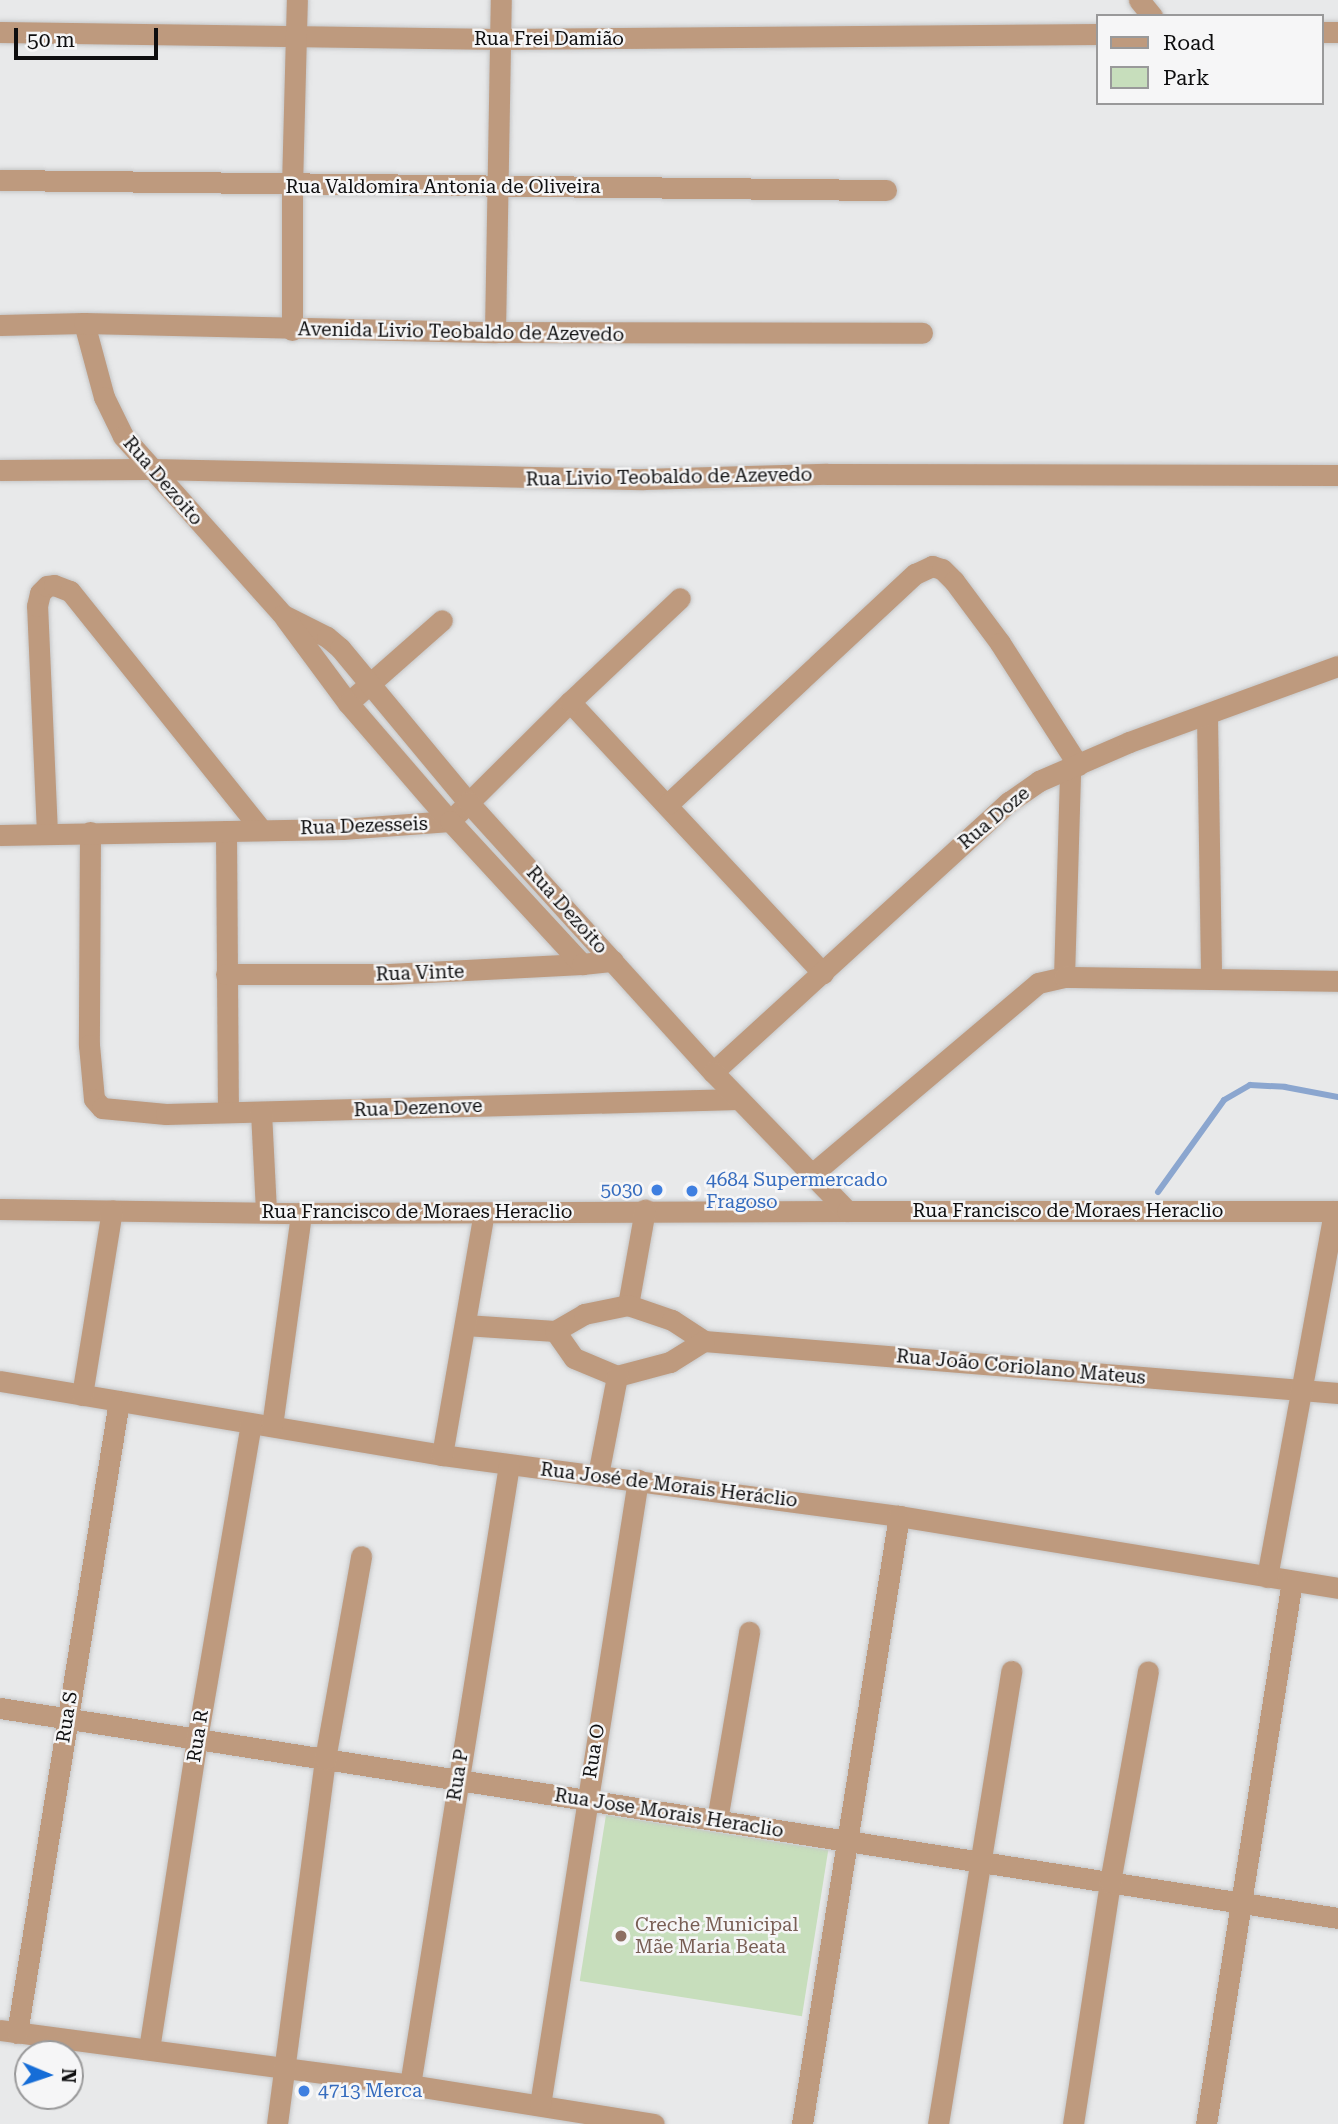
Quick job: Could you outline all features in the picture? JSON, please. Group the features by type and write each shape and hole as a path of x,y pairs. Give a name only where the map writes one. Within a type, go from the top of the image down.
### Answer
{"street":[{"path":"292,330 292,186 297,0"},
{"path":"495,332 501,0"},
{"path":"1139,0 1150,14"},
{"name":"Rua Frei Damião","path":"0,32 499,40 1096,34"},
{"name":"Rua Valdomira Antonia de Oliveira","path":"0,180 292,186 886,190"},
{"name":"Avenida Livio Teobaldo de Azevedo","path":"0,325 84,323 292,330 922,333"},
{"name":"Rua Dezoito","path":"84,323 108,408 123,436 284,615 348,703 450,821 582,964"},
{"name":"Rua Livio Teobaldo de Azevedo","path":"0,470 151,470 629,479 827,474 1338,475"},
{"path":"668,804 915,575 932,566 948,574 1000,643 1074,768 1064,977"},
{"path":"47,833 37,606 40,593 47,586 54,585 70,591 261,829"},
{"name":"Rua Dezesseis","path":"0,835 382,828 450,821 680,598"},
{"name":"Rua Dezoito","path":"284,615 327,637 468,802 713,1072 847,1211"},
{"path":"348,703 442,620"},
{"name":"Rua Doze","path":"713,1072 1009,802 1039,781 1129,742 1207,716 1338,666"},
{"path":"570,702 668,804 822,973"},
{"path":"1207,716 1211,977"},
{"path":"226,831 228,1112"},
{"name":"Rua Dezenove","path":"90,832 89,1045 91,1086 99,1106 138,1114 739,1099"},
{"name":"Rua Vinte","path":"226,974 389,974 613,961"},
{"path":"811,1175 1038,983 1064,977 1211,977 1338,981"},
{"path":"261,1112 266,1212"},
{"name":"Rua Francisco de Moraes Heraclio","path":"0,1209 301,1213 645,1210 1336,1211"},
{"path":"82,1395 112,1210"},
{"path":"465,1325 555,1331 584,1314 628,1305 645,1210"},
{"path":"1267,1577 1336,1211"},
{"path":"272,1426 301,1213"},
{"path":"442,1455 484,1213"},
{"name":"Rua João Coriolano Mateus","path":"628,1305 672,1320 704,1341 1338,1393"},
{"path":"555,1331 574,1358 617,1376 670,1362 704,1341"},
{"path":"598,1475 617,1376"},
{"name":"Rua José de Morais Heráclio","path":"0,1381 442,1455 899,1516 1338,1588"},
{"name":"Rua S","path":"8,2031 66,1718 119,1401"},
{"name":"Rua R","path":"149,2049 197,1738 251,1424"},
{"name":"Rua P","path":"410,2085 509,1465"},
{"name":"Rua O","path":"540,2105 638,1480"},
{"path":"802,2124 899,1516"},
{"path":"277,2124 325,1759 361,1556"},
{"path":"1206,2124 1292,1581"},
{"path":"717,1820 749,1632"},
{"path":"938,2124 1011,1671"},
{"path":"1073,2124 1148,1671"},
{"name":"Rua Jose Morais Heraclio","path":"0,1708 1338,1919"},
{"path":"8,2031 410,2085 654,2124"}],"green space":[{"path":"606,1815 828,1850 802,2016 580,1981"}],"waterway":[{"path":"1158,1192 1224,1100 1250,1085 1285,1087 1338,1097"}],"place":[{"name":"5030","path":"657,1190"},
{"name":"4684 Supermercado Fragoso","path":"692,1191"},
{"name":"Creche Municipal Mãe Maria Beata","path":"621,1936"},
{"name":"4713 Merca","path":"304,2091"}]}
